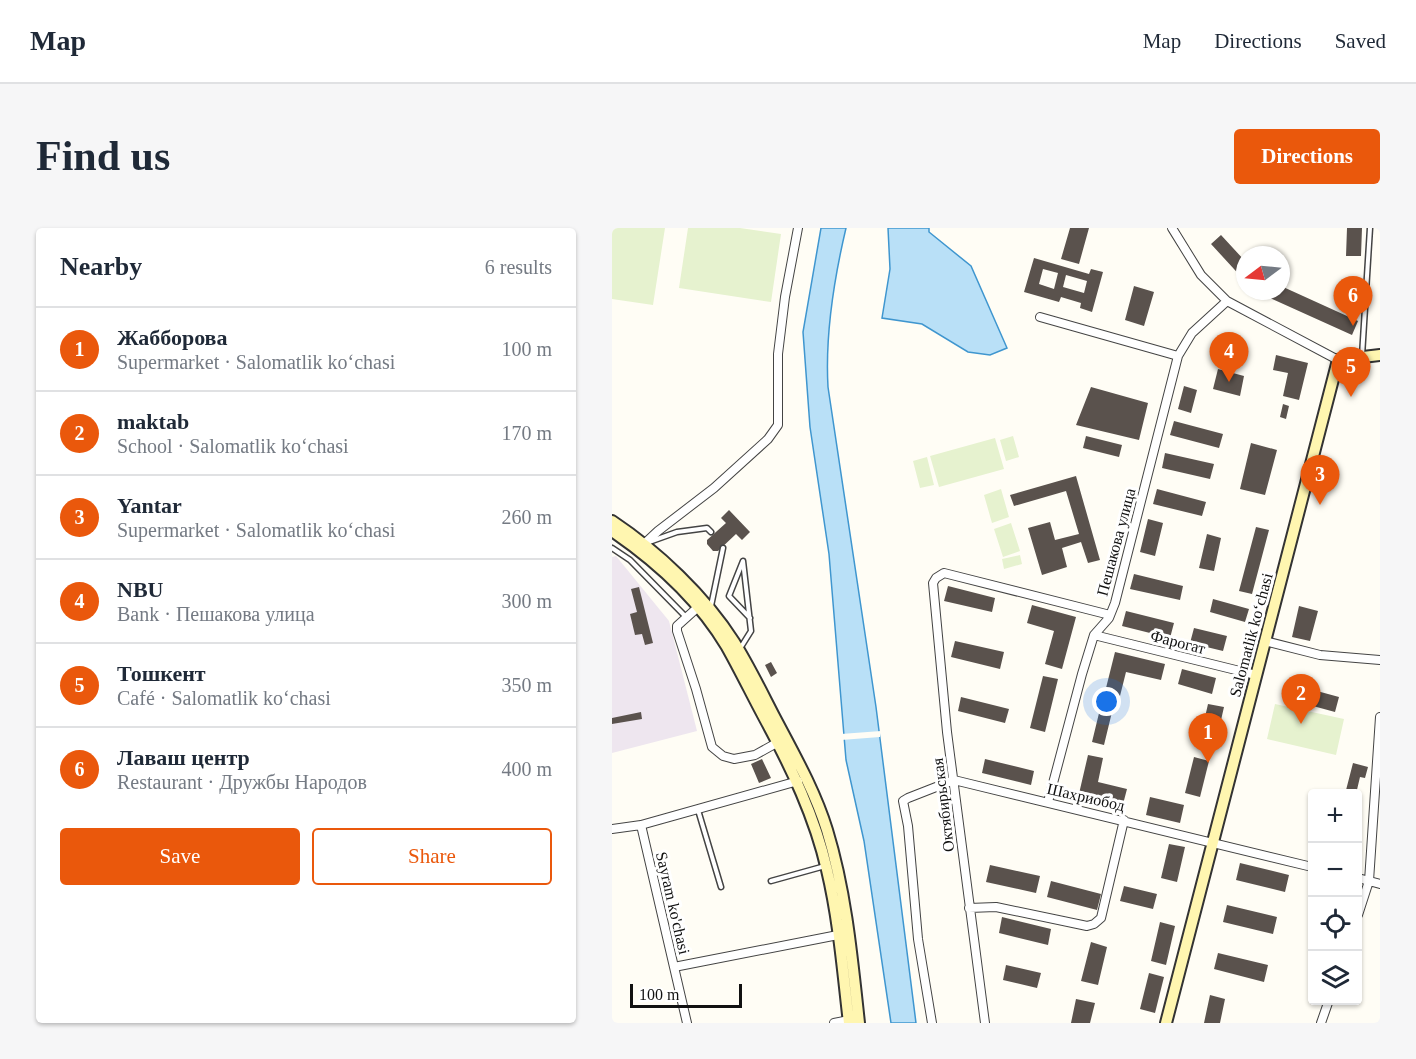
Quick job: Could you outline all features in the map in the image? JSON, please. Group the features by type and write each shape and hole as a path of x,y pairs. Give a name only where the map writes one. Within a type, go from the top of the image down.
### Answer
{"main road":[{"path":"1338,360 1380,355"},
{"name":"Salomatlik ko‘chasi","path":"1166,1023 1338,360"},
{"path":"612,520 642,547 739,650 826,829 839,879 852,1022"},
{"path":"612,531 642,547"},
{"path":"704,612 782,740"},
{"path":"801,780 843,934"}],"street":[{"path":"642,547 658,531 714,488 768,439 778,425 778,354 785,297 798,228"},
{"path":"1172,228 1201,274 1227,301 1338,360"},
{"name":"Пешакова улица","path":"1048,802 1082,674 1095,635 1110,615 1115,603 1178,356 1192,333 1227,301"},
{"path":"1040,317 1178,356"},
{"name":"Октябирьская","path":"985,1023 969,908 933,584 936,578 944,573 1110,615"},
{"path":"704,612 687,617 677,626 677,631 712,747 723,756 734,759 755,755 782,740"},
{"name":"Фарогат","path":"1095,635 1256,675"},
{"path":"1265,640 1320,655 1380,660"},
{"path":"1362,903 1369,881 1380,717"},
{"path":"612,829 641,825 801,780"},
{"path":"932,1023 918,939 908,826 903,801 954,780"},
{"name":"Шахриобод","path":"954,780 1308,866"},
{"path":"969,908 996,907 1087,926 1094,924 1101,918 1124,820"},
{"name":"Sayram ko'chasi","path":"641,825 687,1023"},
{"path":"1362,879 1380,884"},
{"path":"674,968 843,934"},
{"path":"1321,1023 1327,1005"},
{"path":"834,1023 852,1022"}],"lane":[{"path":"1362,357 1370,228"},
{"path":"642,547 677,532 708,528 711,532"},
{"path":"612,548 630,560 687,617"},
{"path":"704,612 723,548"},
{"path":"739,650 751,630 750,618 743,561 729,596 750,618"},
{"path":"698,809 721,887"},
{"path":"771,881 826,866"}],"shaded area":[{"path":"616,556 669,621 697,731 612,753 612,557"}],"green space":[{"path":"612,228 665,228 653,305 612,299"},
{"path":"688,228 740,228 781,234 771,302 679,288"},
{"path":"1013,436 1019,457 1006,461 1000,440"},
{"path":"995,438 1004,469 939,487 930,456"},
{"path":"927,457 934,485 920,488 913,461"},
{"path":"1001,489 1009,517 992,523 984,495"},
{"path":"1011,523 1020,551 1003,557 994,529"},
{"path":"1020,555 1022,564 1004,569 1002,559"},
{"path":"1275,704 1344,719 1336,755 1267,739"}],"water":[{"path":"821,228 846,228 831,307 828,387 876,707 916,1023 891,1023 864,841 846,760 829,554 810,427 803,332"},
{"path":"888,228 929,228 929,232 971,266 1007,348 990,355 968,352 922,324 882,318 890,269"}],"pier":[{"path":"881,731 880,737 841,740 841,734"}],"building":[{"path":"1070,228 1089,228 1079,264 1061,259"},
{"path":"1347,228 1362,228 1361,256 1346,256"},
{"path":"1221,235 1236,251 1236,271 1211,244"},
{"path":"1034,258 1089,274 1091,269 1103,272 1092,312 1080,308 1081,303 1061,297 1059,302 1024,292","holes":["1043,269 1058,273 1054,289 1039,284","1066,275 1087,281 1084,293 1063,287"]},
{"path":"1134,286 1154,292 1144,326 1125,320"},
{"path":"1290,290 1358,321 1352,335 1274,300 1290,300"},
{"path":"1276,355 1308,363 1299,400 1283,396 1288,373 1273,370"},
{"path":"1218,369 1244,376 1240,396 1213,389"},
{"path":"1184,386 1197,390 1191,413 1178,409"},
{"path":"1091,387 1148,403 1139,440 1076,425"},
{"path":"1283,404 1289,406 1286,419 1280,417"},
{"path":"1174,421 1223,434 1219,448 1170,435"},
{"path":"1086,436 1122,445 1119,457 1083,448"},
{"path":"1251,443 1277,450 1265,495 1240,489"},
{"path":"1165,453 1214,464 1210,479 1162,468"},
{"path":"1076,476 1100,560 1088,563 1081,542 1062,548 1067,567 1042,575 1028,528 1050,522 1055,540 1079,534 1066,491 1014,506 1010,495"},
{"path":"1157,489 1206,502 1202,516 1153,504"},
{"path":"729,510 750,532 742,540 736,534 718,551 713,551 707,544 707,540 726,523 721,518"},
{"path":"1148,519 1163,523 1155,556 1140,552"},
{"path":"1256,527 1269,530 1252,594 1239,591"},
{"path":"1207,534 1221,538 1214,571 1199,568"},
{"path":"1134,574 1183,586 1180,600 1130,589"},
{"path":"948,586 995,598 992,612 944,601"},
{"path":"639,587 653,643 645,645 642,634 635,635 630,614 637,612 631,589"},
{"path":"1213,599 1249,609 1245,622 1210,612"},
{"path":"1032,605 1076,617 1062,669 1045,664 1054,631 1027,623"},
{"path":"1299,606 1318,611 1310,641 1292,637"},
{"path":"1126,611 1174,623 1170,638 1122,626"},
{"path":"1194,628 1227,636 1223,651 1190,643"},
{"path":"955,641 1004,652 1000,669 951,657"},
{"path":"1115,652 1165,664 1161,680 1126,672 1119,700 1104,696"},
{"path":"771,662 777,673 771,677 765,665"},
{"path":"1182,669 1216,678 1212,694 1178,684"},
{"path":"1043,676 1058,679 1045,732 1030,728"},
{"path":"1306,688 1339,697 1335,712 1302,703"},
{"path":"961,697 1009,709 1005,723 958,711"},
{"path":"1208,704 1224,707 1216,742 1200,739"},
{"path":"1100,709 1112,712 1104,745 1092,742"},
{"path":"641,712 642,719 612,724 612,718"},
{"path":"1088,755 1103,758 1098,782 1127,789 1122,808 1078,798"},
{"path":"1194,757 1209,761 1200,797 1185,793"},
{"path":"762,759 771,778 759,783 751,764"},
{"path":"985,759 1034,771 1031,785 982,773"},
{"path":"1353,763 1368,767 1365,778 1360,777 1357,789 1346,789"},
{"path":"1150,797 1184,805 1180,823 1146,815"},
{"path":"1169,844 1185,847 1177,882 1161,878"},
{"path":"1240,863 1289,875 1285,892 1236,880"},
{"path":"990,865 1040,876 1036,893 986,882"},
{"path":"1051,881 1101,894 1097,910 1047,897"},
{"path":"1124,886 1157,894 1153,909 1120,901"},
{"path":"1227,905 1277,917 1273,934 1223,922"},
{"path":"1002,917 1051,929 1048,945 999,933"},
{"path":"1160,922 1175,926 1166,965 1151,961"},
{"path":"1091,942 1107,947 1098,985 1081,981"},
{"path":"1218,953 1268,965 1264,982 1214,969"},
{"path":"1006,965 1041,973 1037,988 1003,980"},
{"path":"1149,973 1164,977 1155,1013 1140,1009"},
{"path":"1210,995 1225,999 1220,1023 1204,1023"},
{"path":"1076,999 1095,1003 1090,1023 1071,1023"}],"place":[{"name":"Лаваш центр","path":"1353,326"},
{"name":"NBU","path":"1229,382"},
{"name":"Тошкент","path":"1351,397"},
{"name":"Yantar","path":"1320,505"},
{"name":"maktab","path":"1301,724"},
{"name":"Жабборова","path":"1208,763"}]}
